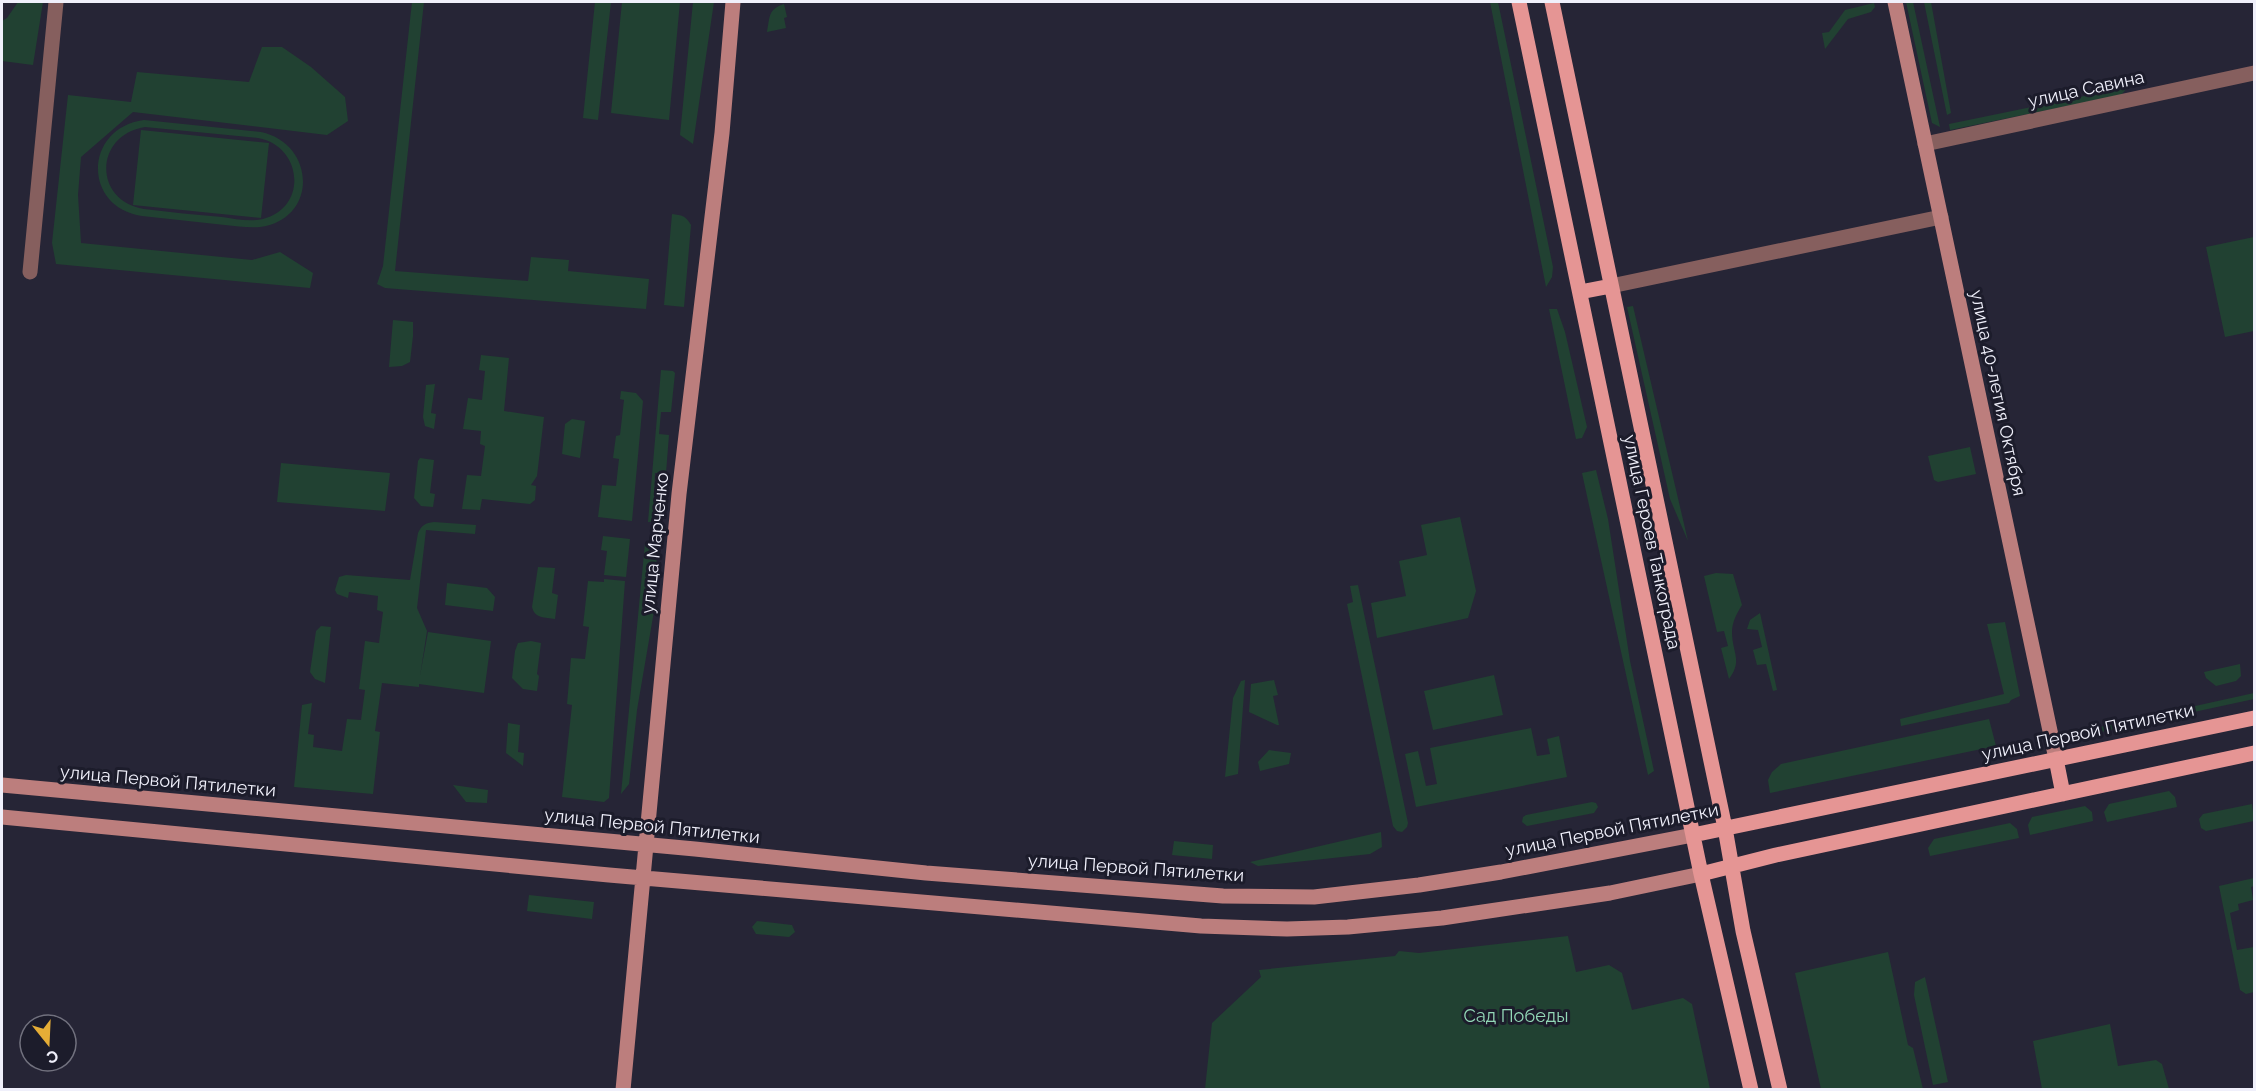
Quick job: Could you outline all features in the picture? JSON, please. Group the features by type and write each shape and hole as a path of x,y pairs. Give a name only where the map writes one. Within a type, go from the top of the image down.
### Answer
{"main road":[{"name":"улица Марченко","path":"623,1089 679,494 723,133 733,2"},
{"name":"улица Героев Танкограда","path":"1519,2 1701,874 1751,1089"},
{"name":"улица Героев Танкограда","path":"1552,2 1725,828 1743,931 1780,1089"},
{"name":"улица 40-летия Октября","path":"1895,2 2063,794"},
{"path":"1580,292 1611,286"},
{"name":"улица Первой Пятилетки","path":"2,785 647,844 926,873 1223,896 1314,897 1419,885 1501,872 1693,835 2254,718"},
{"path":"2,817 1201,926 1287,929 1348,927 1442,918 1610,893 1776,855 2254,753"}],"street":[{"path":"30,272 56,2"},
{"name":"улица Савина","path":"1925,144 2254,73"},
{"path":"1611,286 1941,217"}],"green space":[{"path":"18,2 43,2 33,65 2,61 2,21 7,18"},
{"path":"412,2 424,2 395,271 528,281 531,257 569,260 568,271 649,279 646,309 385,288 377,284 383,266"},
{"path":"595,2 611,2 598,120 583,118"},
{"path":"622,2 680,2 669,120 611,113"},
{"path":"693,2 714,2 693,144 680,135"},
{"path":"1490,2 1498,2 1553,267 1552,277 1546,287"},
{"path":"1906,2 1913,2 1940,127 1932,123"},
{"path":"1924,2 1931,2 1951,113 1947,115"},
{"path":"1874,3 1875,7 1871,12 1848,19 1825,49 1822,33 1829,32 1845,10"},
{"path":"784,4 787,17 784,18 786,28 767,32 772,11"},
{"path":"262,47 282,47 311,67 345,97 348,121 327,135 133,112 81,157 78,195 81,243 252,260 280,252 313,273 310,288 56,264 52,243 68,95 131,102 137,72 249,82"},
{"path":"2128,87 2121,95 1950,130 1949,124"},
{"path":"144,120 261,132 278,139 291,150 299,163 303,178 301,193 295,207 283,219 261,227 240,227 142,216 122,210 109,198 100,184 98,168 101,152 110,137 124,126","holes":["145,127 258,138 273,143 284,152 291,164 294,177 293,191 288,203 278,213 263,219 243,220 144,209 127,204 115,194 108,182 106,168 109,154 116,142 128,132"]},
{"path":"141,130 269,143 261,218 133,205"},
{"path":"672,214 683,216 691,225 684,307 664,305"},
{"path":"2254,237 2254,331 2225,337 2206,247"},
{"path":"1633,306 1688,541 1670,499 1627,307"},
{"path":"1549,309 1557,309 1565,332 1587,427 1582,438 1576,439"},
{"path":"393,320 413,322 413,336 410,362 402,366 389,367"},
{"path":"481,355 509,358 504,411 544,417 537,476 531,485 536,486 535,500 530,504 482,499 480,510 462,509 467,475 481,476 485,446 480,444 481,431 463,429 468,398 482,400 485,371 479,370"},
{"path":"661,370 675,373 671,412 661,412 659,434 669,435 666,473 655,473 654,497 664,498 660,521 648,522"},
{"path":"435,384 431,413 436,414 434,429 425,426 423,417 426,385"},
{"path":"621,391 636,393 643,401 632,521 598,517 602,485 616,486 619,459 613,458 616,436 620,435 624,400 620,399"},
{"path":"572,419 585,421 580,458 562,454 565,424"},
{"path":"1970,447 1976,474 1938,482 1934,480 1928,456"},
{"path":"420,458 434,460 430,493 435,494 433,507 421,506 414,498"},
{"path":"281,463 390,473 385,511 277,502"},
{"path":"1596,470 1608,519 1630,661 1654,771 1648,775 1582,473"},
{"path":"1460,517 1476,591 1468,618 1377,638 1371,603 1406,596 1399,561 1427,555 1421,525"},
{"path":"434,522 476,525 475,534 426,530 417,608 427,631 420,676 428,632 491,641 484,693 419,684 419,687 382,683 375,731 380,732 373,794 294,787 302,705 312,703 308,734 314,735 313,747 342,751 347,719 361,720 365,690 359,689 365,641 379,643 383,612 377,610 378,596 349,592 348,598 337,594 335,590 339,577 346,575 410,580 418,533 424,525"},
{"path":"603,536 630,539 626,577 604,575 607,551 601,550"},
{"path":"645,543 657,552 655,594 644,593 642,610 654,611 637,710 629,784 621,794"},
{"path":"538,567 555,568 552,593 558,595 555,619 538,616 533,611"},
{"path":"1716,573 1733,574 1742,605 1732,628 1736,661 1729,679 1721,648 1728,646 1724,631 1717,632 1704,576"},
{"path":"604,579 625,581 609,798 604,802 562,797 572,705 567,704 571,658 585,659 589,627 583,626 588,581 604,582"},
{"path":"447,583 487,588 495,597 493,611 445,605"},
{"path":"1358,585 1408,823 1402,832 1397,831 1393,826 1347,604 1353,602 1350,586"},
{"path":"1760,613 1777,690 1773,691 1766,664 1757,665 1753,650 1762,647 1758,630 1747,629 1750,620"},
{"path":"2005,622 2020,696 2009,703 1901,726 1900,719 2004,694 1987,624"},
{"path":"321,626 331,627 325,683 315,679 310,672 316,631"},
{"path":"531,641 541,643 537,691 523,689 512,678 518,643"},
{"path":"2240,664 2241,676 2236,681 2216,686 2206,678 2204,672"},
{"path":"1494,675 1503,715 1433,730 1424,691"},
{"path":"1245,680 1238,774 1225,777 1233,698 1241,681"},
{"path":"1274,680 1278,695 1273,696 1279,725 1249,712 1251,684"},
{"path":"2254,693 2254,699 2092,734 2091,729"},
{"path":"1989,719 1996,746 1770,793 1768,780 1772,772 1781,764"},
{"path":"508,723 520,725 518,752 524,753 523,766 506,753"},
{"path":"1531,728 1537,756 1550,754 1547,739 1559,736 1567,777 1416,807 1405,754 1418,751 1426,786 1437,784 1430,748"},
{"path":"1269,750 1291,753 1289,764 1260,771 1258,762"},
{"path":"453,785 488,790 487,803 466,802"},
{"path":"2169,791 2175,797 2177,807 2107,822 2104,812 2109,804"},
{"path":"1592,802 1598,807 1594,813 1527,826 1522,822 1526,815"},
{"path":"2252,804 2254,821 2206,831 2201,828 2199,819 2203,814"},
{"path":"2085,806 2092,812 2093,821 2030,835 2028,825 2032,817"},
{"path":"2010,823 2017,829 2019,838 1930,856 1928,848 1934,839"},
{"path":"1381,832 1382,847 1370,854 1258,866 1250,862"},
{"path":"1174,841 1213,845 1212,859 1172,855"},
{"path":"2254,878 2254,886 2251,887 2253,900 2238,904 2239,910 2230,913 2237,950 2254,947 2254,992 2246,994 2240,990 2219,886"},
{"path":"529,895 594,902 592,919 527,911"},
{"path":"757,921 792,925 795,932 789,937 756,934 752,927"},
{"name":"Сад Победы","path":"1568,936 1576,972 1609,965 1622,973 1632,1010 1683,998 1692,1004 1710,1089 1205,1089 1212,1023 1261,977 1259,970 1395,956 1399,951 1419,953"},
{"path":"1888,952 1908,1045 1913,1048 1923,1089 1821,1089 1795,973"},
{"path":"1925,977 1948,1082 1933,1085 1914,995 1915,982"},
{"path":"2110,1024 2118,1066 2156,1060 2162,1064 2169,1089 2042,1089 2033,1041"}]}
